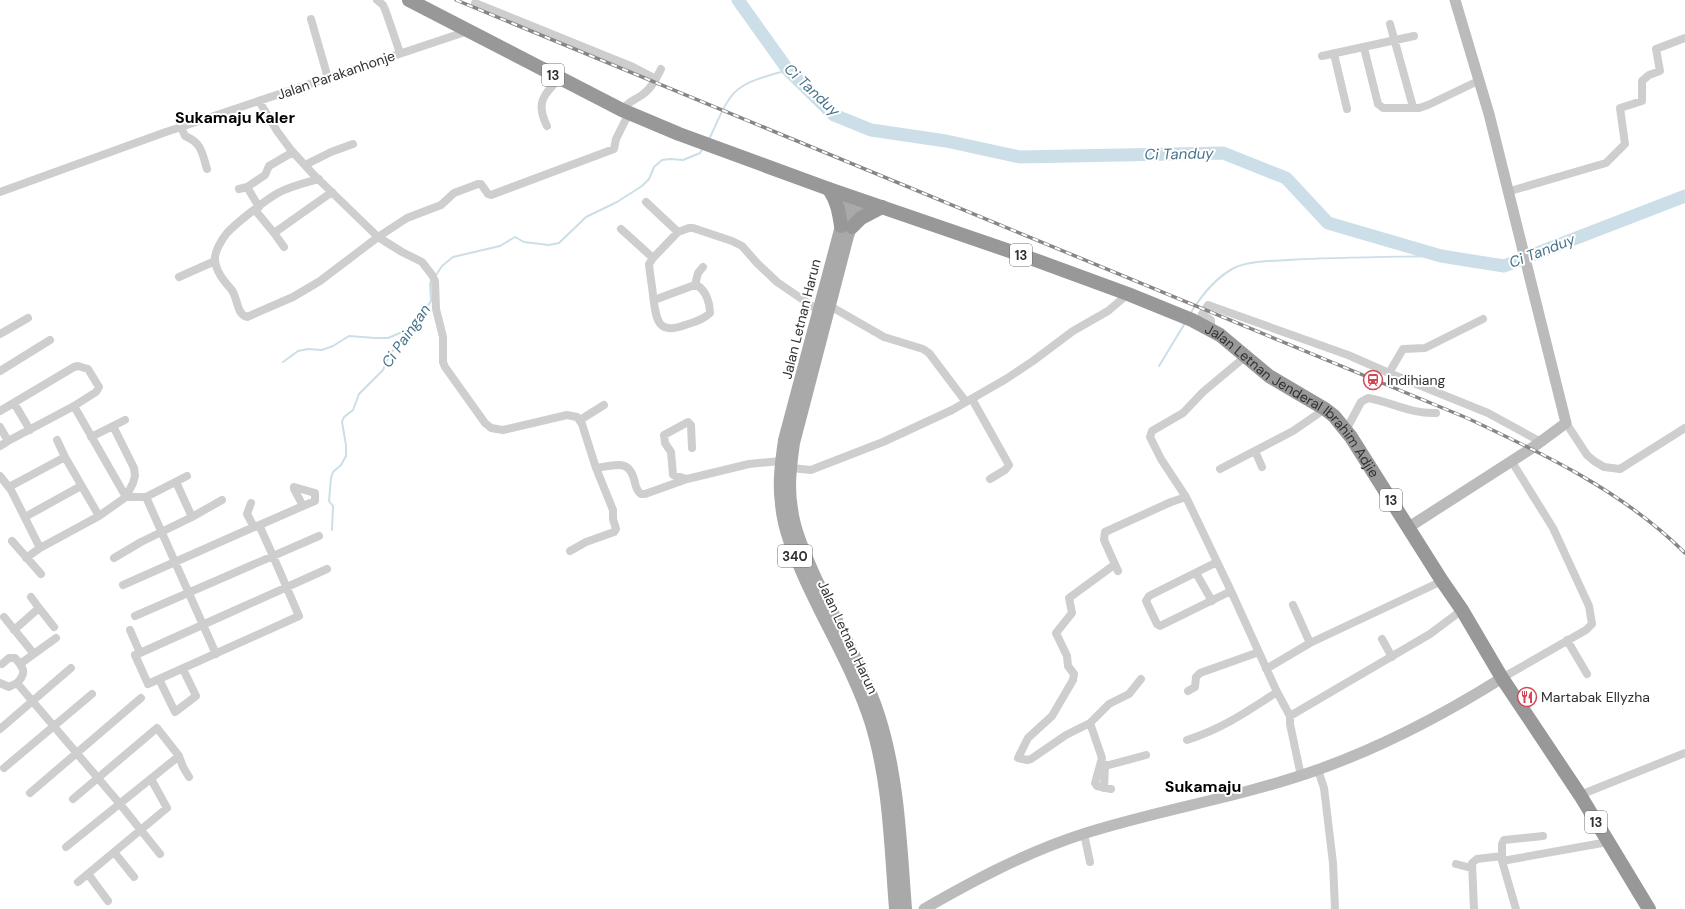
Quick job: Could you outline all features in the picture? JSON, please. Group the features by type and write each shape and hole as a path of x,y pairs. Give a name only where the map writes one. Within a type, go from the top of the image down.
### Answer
{"highway":[{"name":"13","path":"409,0 626,112 706,144 855,198"},
{"path":"829,189 834,196 846,227 882,207"},
{"name":"Jalan Letnan Jenderal Ibrahim Adjie","path":"855,198 1027,257 1128,294 1192,320 1211,329 1229,341 1269,376 1325,409 1346,430 1409,527 1442,581 1462,610 1502,678 1580,795 1648,909"}],"main road":[{"name":"Jalan Letnan Harun","path":"855,198 818,310 797,414 791,468 791,502 796,528 828,604 868,688 880,717 886,763 884,784 895,909"},
{"name":"Jalan Letnan Harun","path":"846,227 830,306 797,414 784,440 781,461 780,504 786,531 813,597 859,692 895,783 906,909"}],"street":[{"path":"377,0 386,12 400,53"},
{"path":"1454,0 1489,114 1521,249 1566,423 1587,455 1594,461 1604,467 1620,469 1685,428"},
{"path":"476,3 633,67 656,78"},
{"path":"311,19 328,78"},
{"path":"1390,24 1413,107"},
{"name":"Jalan Parakanhonje","path":"0,192 181,127 468,31"},
{"path":"1322,56 1414,36"},
{"path":"1507,192 1606,164 1625,144 1620,108 1642,101 1642,81 1649,75 1660,72 1656,49 1685,38"},
{"path":"1364,48 1378,104 1386,108 1419,108 1478,81"},
{"path":"1334,54 1347,109"},
{"path":"319,179 283,190 257,208 227,233 215,255 218,271 225,284 236,296 240,313 247,317 293,298 320,281 378,237 407,218 441,205 454,193 481,184 488,194 491,195 614,149 628,102 644,94 661,69"},
{"path":"547,126 542,113 541,100 548,89 560,78"},
{"path":"259,101 277,131 293,152 332,192 378,237 422,262 433,278 436,309 443,337 443,362 445,367 490,428 504,430 566,415 573,415 580,420 596,468 613,510 613,519 616,529 614,532 586,542 570,551"},
{"path":"181,127 185,136 192,139 199,145 207,169"},
{"path":"305,165 331,152 353,144"},
{"path":"284,248 243,188 265,175 269,166 293,152"},
{"path":"274,233 332,192"},
{"path":"646,202 678,232"},
{"path":"654,300 695,285 702,289 710,307 710,313 706,317 671,329 661,326 656,318 649,264 678,232 689,228 694,228 742,246 757,263 778,282 818,310"},
{"path":"622,229 653,258"},
{"path":"179,277 215,261"},
{"path":"695,285 698,274 703,267"},
{"path":"791,468 811,470 883,442 952,410 1017,372 1073,331 1108,311 1128,294"},
{"path":"1211,329 1211,320 1202,314 1208,305 1341,353 1488,413 1541,442"},
{"path":"830,306 884,337 923,349 929,353 969,400 1009,466 990,479"},
{"path":"0,334 28,318"},
{"path":"1389,373 1403,349 1425,348 1483,319"},
{"path":"0,371 50,340"},
{"path":"1246,356 1202,392 1183,413 1158,427 1150,434 1150,437 1155,450 1186,497 1266,669 1290,716 1290,724 1300,776"},
{"path":"0,411 68,370 78,366 88,369 99,389 74,406 0,446"},
{"path":"1346,430 1361,402 1368,398 1376,399 1397,408 1427,414 1436,413"},
{"path":"14,403 30,430"},
{"path":"580,420 604,405"},
{"path":"74,406 126,497"},
{"path":"1220,469 1293,431 1325,409"},
{"path":"91,437 125,420"},
{"path":"687,480 673,475 671,452 665,444 664,435 688,422 691,425 692,448"},
{"path":"1409,527 1512,462 1566,423"},
{"path":"26,558 40,548 99,516 126,497 135,476 134,468 113,426"},
{"path":"0,427 8,442"},
{"path":"57,440 81,486 99,516"},
{"path":"1255,451 1262,467"},
{"path":"9,487 65,457"},
{"path":"596,468 625,465 631,471 636,488 641,494 645,494 687,480 749,464 781,461"},
{"path":"924,909 980,878 1022,858 1084,834 1123,822 1256,789 1318,770 1366,752 1439,715 1586,630 1592,624 1589,606 1553,528 1512,462"},
{"path":"0,476 9,487 26,517 40,548"},
{"path":"126,497 146,497 188,476"},
{"path":"176,482 192,517"},
{"path":"26,517 81,486"},
{"path":"146,497 216,654"},
{"path":"1141,679 1129,694 1109,704 1090,723 1066,735 1031,759 1027,760 1018,758 1028,738 1052,716 1073,680 1074,674 1068,666 1067,656 1056,633 1072,613 1070,598 1116,568 1104,540 1105,532 1171,502 1186,497"},
{"path":"114,558 222,500"},
{"path":"250,503 247,514 256,526 273,556 286,588 299,616 148,684 135,655 286,588 326,569"},
{"path":"123,585 303,506"},
{"path":"135,616 319,536"},
{"path":"12,542 41,574"},
{"path":"1217,562 1146,598 1157,624 1163,625 1231,591"},
{"path":"1196,573 1212,601"},
{"path":"1266,669 1310,643 1442,581"},
{"path":"31,597 54,627"},
{"path":"1293,605 1310,643"},
{"path":"14,630 40,608"},
{"path":"1290,716 1430,634 1462,610"},
{"path":"4,617 34,654"},
{"path":"130,630 140,653"},
{"path":"20,664 56,638"},
{"path":"1382,639 1392,657"},
{"path":"1567,640 1587,674"},
{"path":"1188,691 1195,687 1196,677 1200,673 1258,652"},
{"path":"0,683 9,687 17,683 23,676 24,671 15,658 9,658 1,663"},
{"path":"0,729 71,668"},
{"path":"159,679 175,712 196,696 183,669"},
{"path":"17,683 120,804 160,854"},
{"path":"1187,740 1222,727 1277,692"},
{"path":"4,768 92,694"},
{"path":"30,793 141,698"},
{"path":"1090,723 1100,750 1107,788"},
{"path":"73,799 157,728 179,756 189,777"},
{"path":"1580,795 1685,753"},
{"path":"1103,764 1146,755"},
{"path":"66,847 179,756"},
{"path":"1318,770 1324,788 1333,863 1335,909"},
{"path":"78,882 167,808 151,779"},
{"path":"1084,834 1090,862"},
{"path":"1516,909 1502,858 1502,844 1504,840 1543,836"},
{"path":"1474,909 1471,868 1472,863 1477,859 1502,858 1608,842"},
{"path":"114,852 134,877"},
{"path":"1456,864 1471,868"},
{"path":"88,874 108,901"}],"waterway":[{"name":"Ci Tanduy","path":"738,0 788,70 834,115 871,130 946,141 1020,157 1223,153 1286,178 1328,223 1441,256 1504,266 1685,196"},
{"name":"Ci Paingan","path":"709,139 724,108 735,92 741,87 756,80 788,70"},
{"name":"Ci Paingan","path":"436,275 442,266 453,257 500,246 515,237 524,242 549,245 559,243 586,217 617,202 642,186 649,179 654,167 662,160 683,160 700,153 703,148"},
{"path":"1190,314 1204,294 1215,282 1227,272 1246,264 1307,259 1441,256"},
{"name":"Ci Paingan","path":"332,530 333,506 329,501 331,478 333,472 341,465 346,456 346,445 342,422 344,417 353,410 359,394 383,370 390,354 418,324 421,316 431,301 430,283 432,280"},
{"path":"1159,366 1185,323"},
{"path":"283,362 298,351 308,349 322,350 333,346 349,336 388,338 412,328"}],"railway":[{"path":"456,0 1467,418 1554,460 1610,493 1636,511 1685,553"}],"place":[{"name":"Indihiang","path":"1373,380"},
{"name":"Martabak Ellyzha","path":"1527,697"}],"district":[{"name":"Sukamaju Kaler","path":"235,117"},
{"name":"Sukamaju","path":"1203,786"}]}
